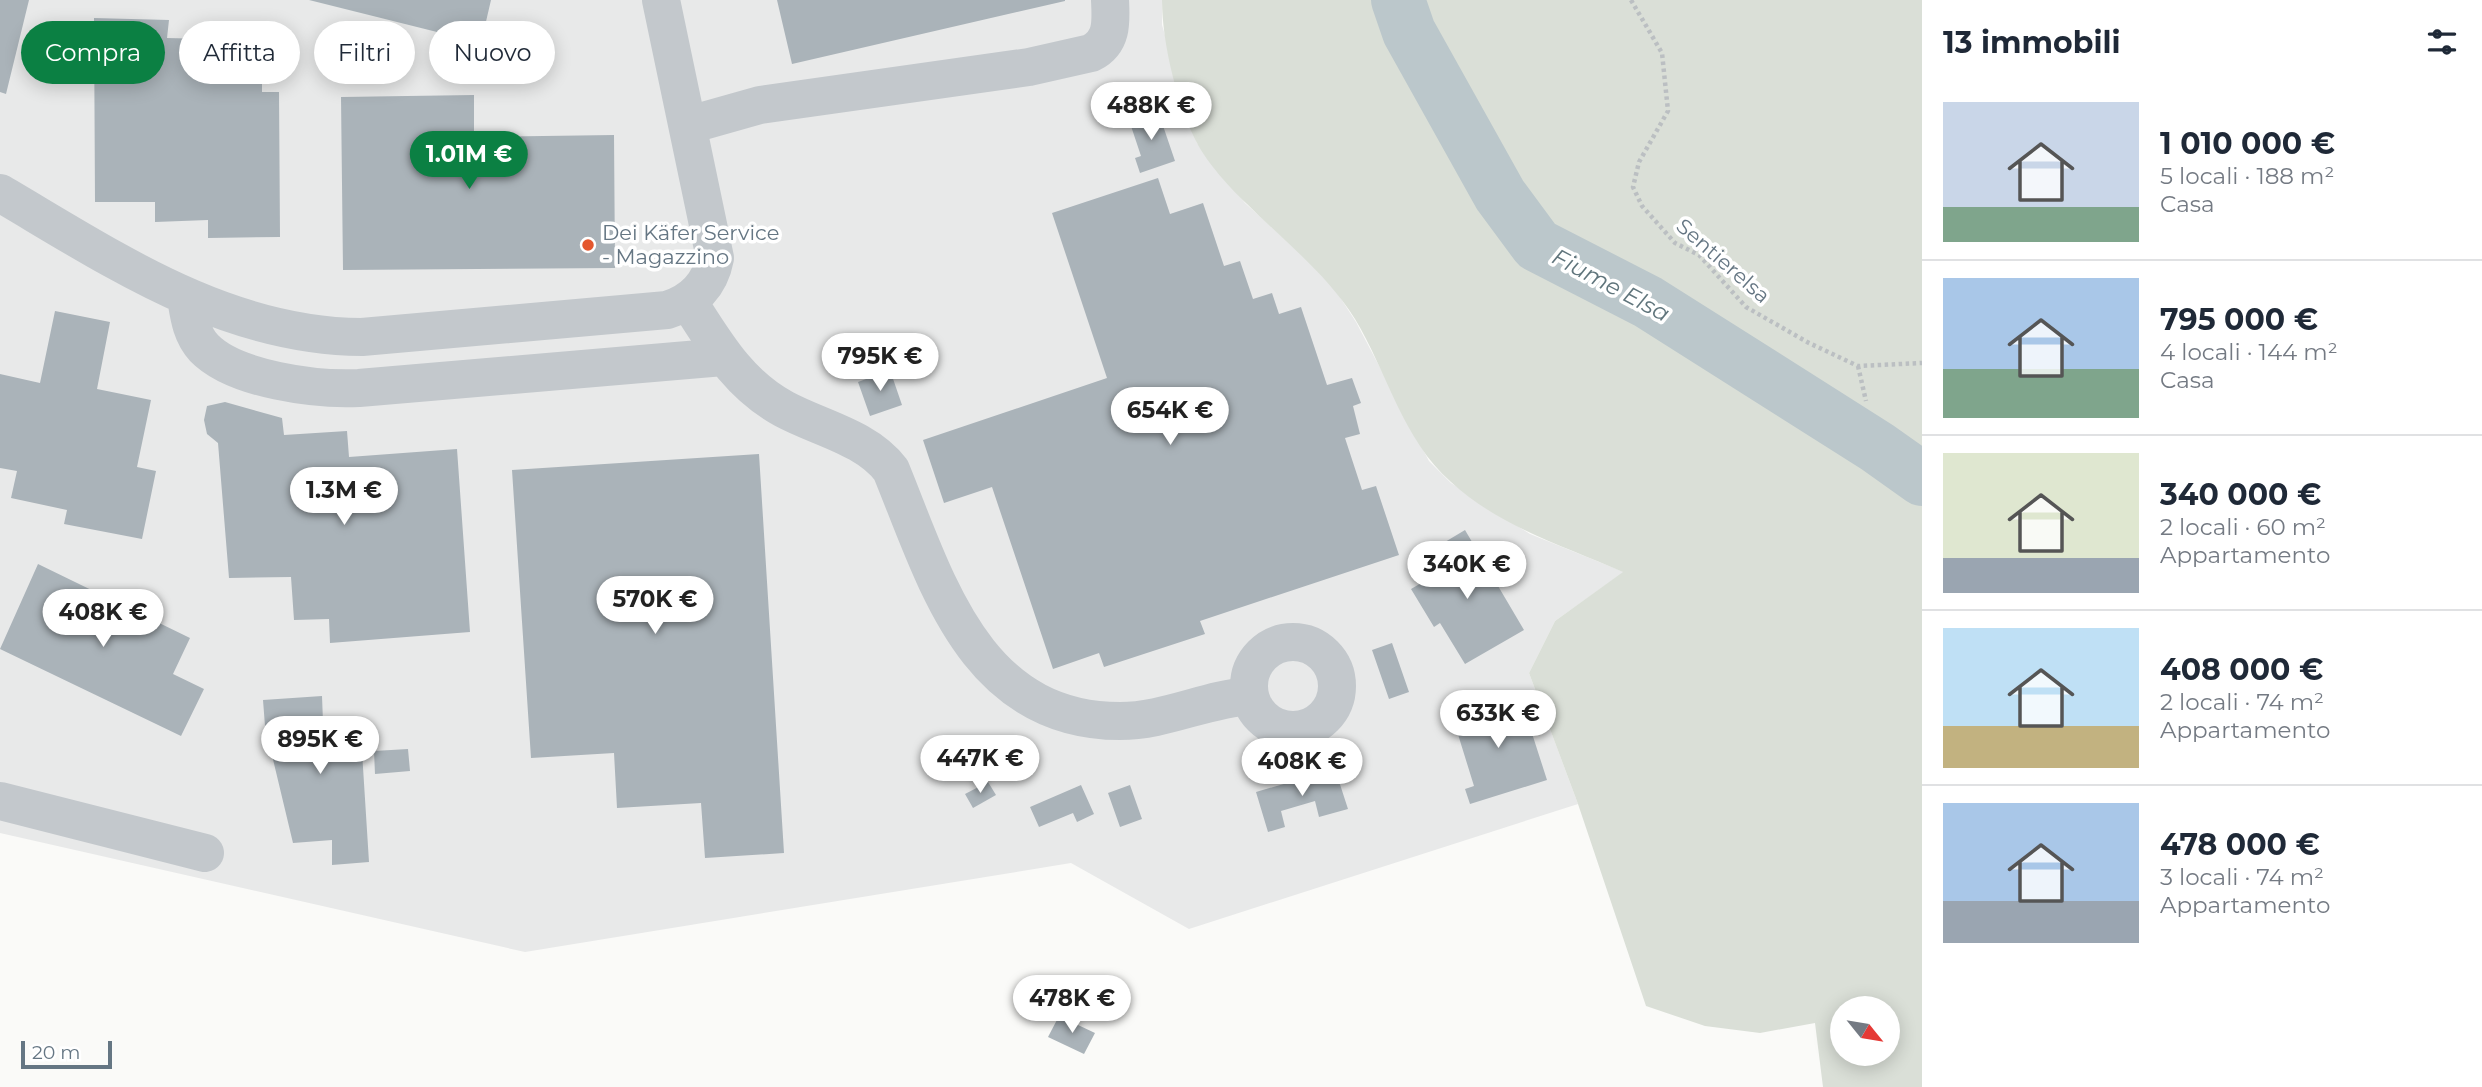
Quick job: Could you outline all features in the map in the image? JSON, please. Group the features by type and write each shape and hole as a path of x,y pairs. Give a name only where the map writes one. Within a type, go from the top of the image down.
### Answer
{"street":[{"path":"0,193 186,298 243,318 328,336 362,337 652,313 688,301 708,280 715,258 661,0"},
{"path":"689,125 760,105 1029,67 1091,53 1099,49 1109,34 1110,0"},
{"path":"186,298 197,338 214,356 246,371 290,383 342,389 723,357"},
{"path":"688,301 723,357 737,373 768,399 867,448 884,461 891,470 937,583 955,619 985,663 1014,689 1072,714 1122,721 1148,718 1213,701 1250,696"},
{"path":"519,324 523,374"},
{"path":"0,801 205,853"}],"path":[{"name":"Sentierelsa","path":"1631,0 1662,53 1668,111 1639,162 1633,187 1642,206 1675,243 1699,255 1746,307 1809,343 1858,366 1922,363"},
{"path":"1858,366 1866,401"}],"shaded area":[{"path":"0,0 1162,0 1162,25 1197,143 1245,203 1311,263 1336,291 1356,322 1429,461 1451,483 1530,534 1624,572 1555,621 1529,673 1578,804 1189,929 1071,863 525,952 0,833"},
{"path":"1162,0 1922,0 1922,1087 1823,1087 1815,1023 1760,1033 1705,1026 1646,1006 1578,804 1529,673 1555,621 1623,572 1511,523 1470,498 1434,465 1408,426 1366,339 1344,302 1318,272 1234,191 1202,151 1177,92 1165,35"}],"building":[{"path":"0,0 29,0 24,21 21,21 21,33 6,94 0,92"},
{"path":"309,0 491,0 486,21 429,21 429,30 415,26 415,21 393,21"},
{"path":"777,0 1065,0 1065,1 792,64"},
{"path":"94,18 169,20 167,38 179,38 179,84 262,84 262,92 279,92 280,237 208,238 208,220 155,222 155,202 95,202 94,84 165,84 165,21 94,21"},
{"path":"474,95 474,137 614,135 615,268 343,270 341,97"},
{"path":"1158,111 1175,161 1140,173 1135,158 1141,156 1129,120"},
{"path":"1158,178 1170,214 1203,203 1224,266 1240,261 1253,299 1272,293 1279,314 1301,307 1327,385 1352,378 1361,403 1353,406 1360,434 1345,438 1362,490 1376,486 1399,555 1200,621 1205,634 1104,667 1099,653 1053,669 992,487 944,503 923,440 1107,378 1052,213"},
{"path":"55,311 110,322 97,389 151,400 137,467 156,471 142,539 64,524 67,510 11,498 17,471 0,468 0,374 40,383"},
{"path":"890,370 902,405 870,416 858,382"},
{"path":"225,402 282,418 284,435 347,431 349,457 457,449 470,632 330,643 329,619 294,620 291,577 229,578 218,443 207,434 204,420 207,406"},
{"path":"759,454 784,853 705,858 701,803 617,808 614,753 531,758 512,470"},
{"path":"1465,530 1524,630 1465,664 1440,623 1434,627 1411,589 1447,568 1435,548"},
{"path":"38,564 190,638 173,674 204,689 181,736 0,649"},
{"path":"1392,643 1409,692 1389,699 1372,650"},
{"path":"322,696 323,722 360,720 369,862 332,865 332,840 293,843 265,726 263,700"},
{"path":"1512,696 1520,723 1528,721 1547,780 1470,804 1465,789 1474,786 1452,715"},
{"path":"408,749 410,771 375,774 374,751"},
{"path":"1335,769 1348,809 1319,817 1315,801 1281,811 1285,827 1268,832 1256,792"},
{"path":"988,782 996,795 973,808 965,794"},
{"path":"1081,785 1094,814 1077,822 1073,813 1039,827 1030,807"},
{"path":"1130,785 1142,819 1120,827 1108,793"},
{"path":"1059,1016 1095,1033 1084,1054 1048,1037"}],"waterway":[{"name":"Fiume Elsa","path":"1398,0 1409,32 1500,195 1537,245 1648,302 1877,447 1922,479"}],"place":[{"name":"Dei Käfer Service - Magazzino","path":"588,245"}]}
